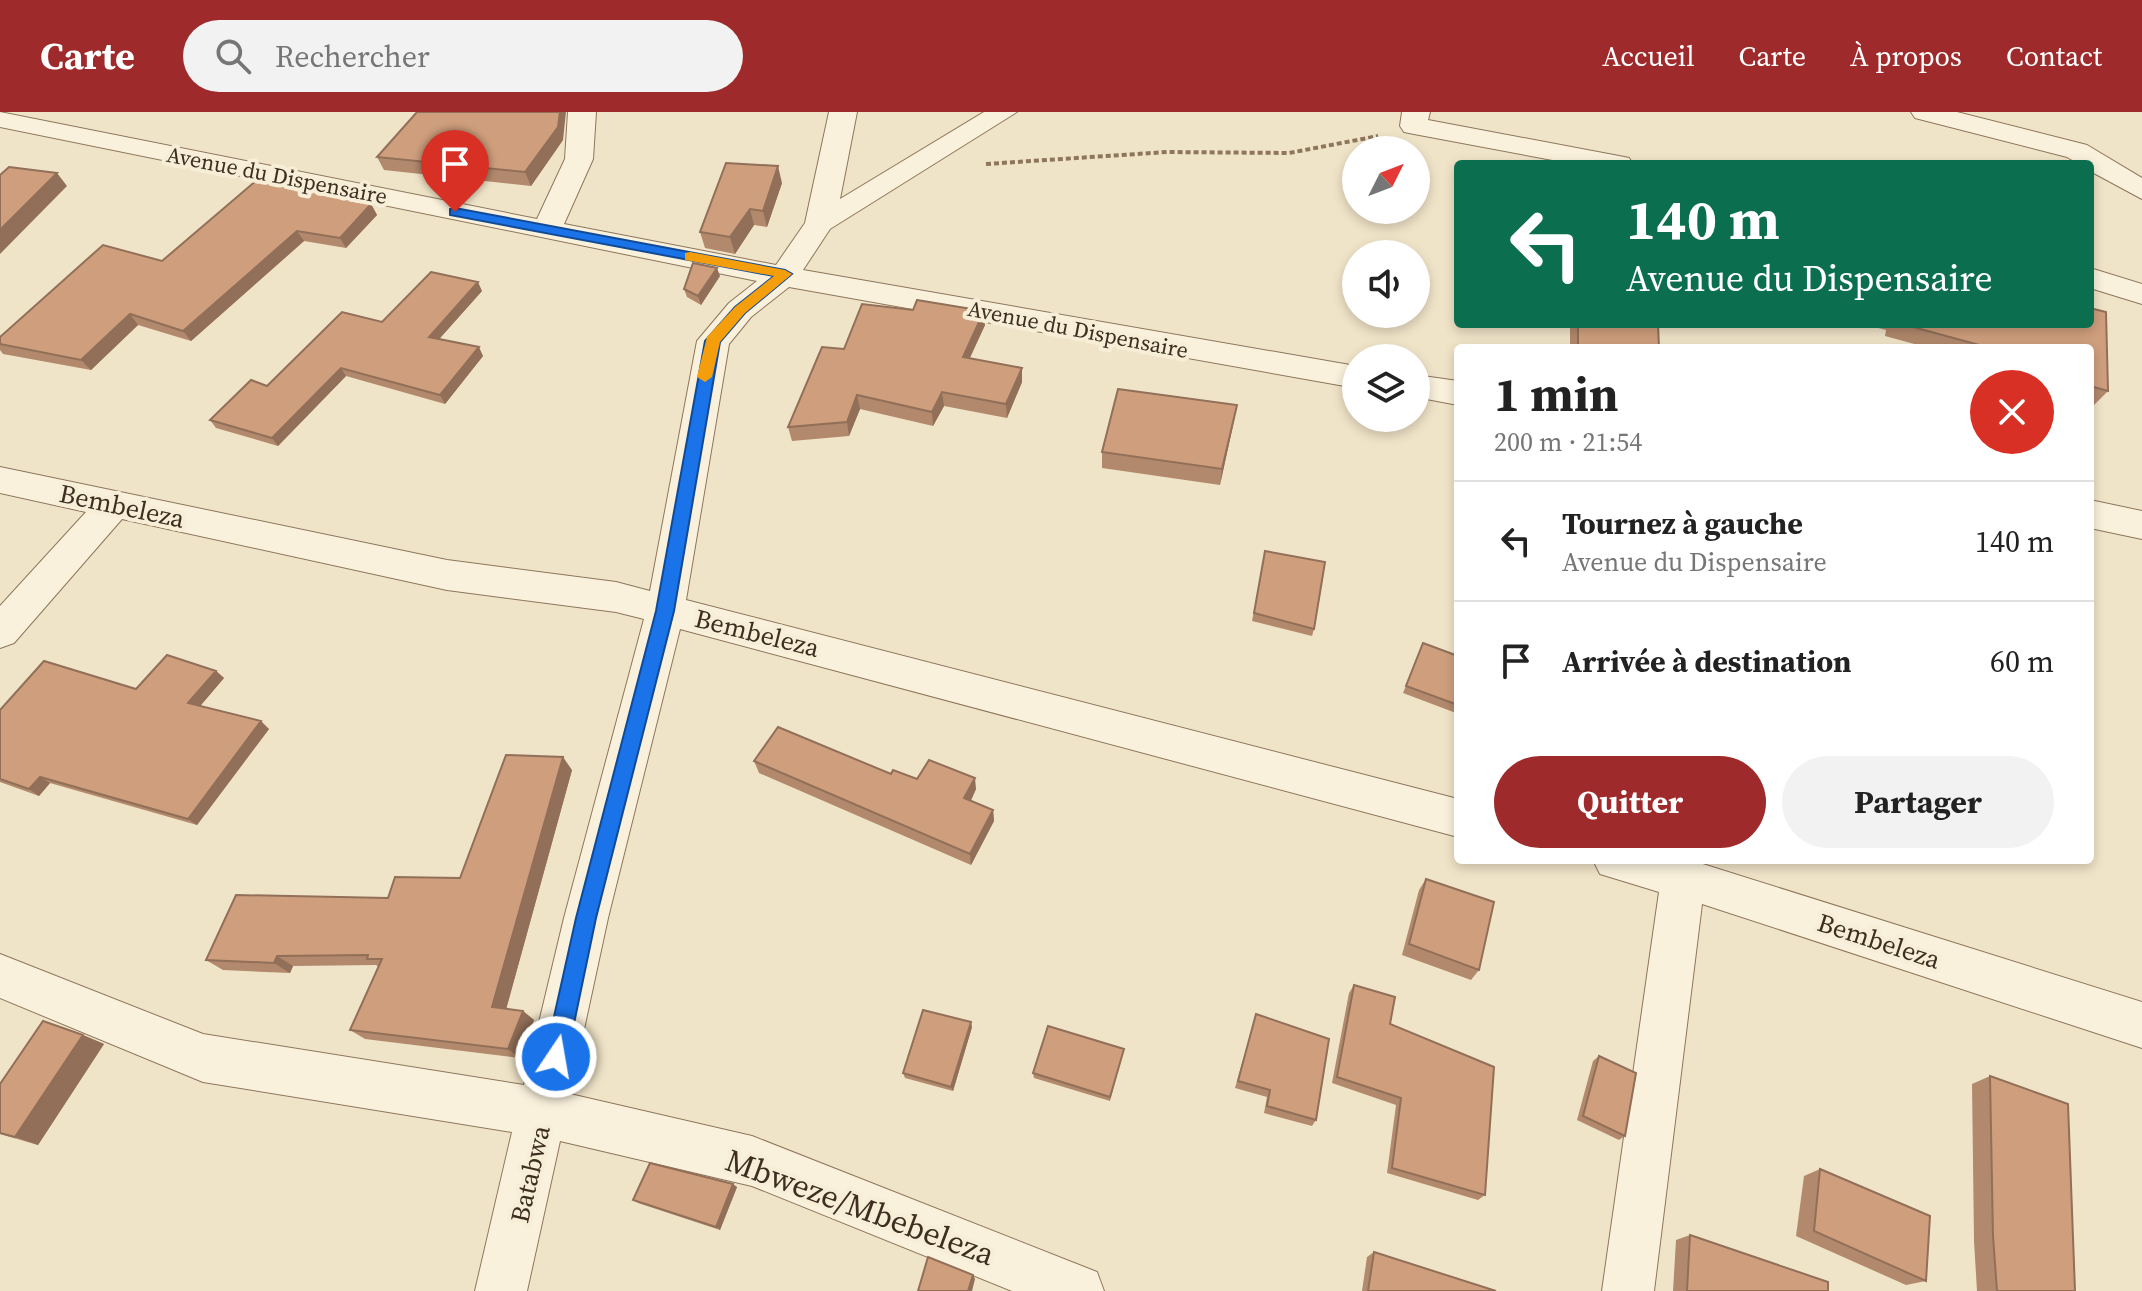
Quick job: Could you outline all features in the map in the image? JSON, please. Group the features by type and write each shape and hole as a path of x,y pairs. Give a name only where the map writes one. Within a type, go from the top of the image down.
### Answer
{"street":[{"path":"546,230 574,178 584,147 582,112"},
{"name":"Batabwa","path":"501,1291 586,918 665,611 713,341 740,310 785,274 820,223 843,112"},
{"path":"820,223 1003,112"},
{"path":"1925,112 2077,151 2092,160"},
{"name":"Avenue du Dispensaire","path":"0,119 546,230 1157,345 1342,375"},
{"path":"1415,119 1601,160"},
{"path":"2094,161 2142,190"},
{"path":"2094,279 2142,294"},
{"path":"1430,388 1454,392"},
{"name":"Bembeleza","path":"0,480 447,575 616,597 1454,817"},
{"path":"0,632 115,503"},
{"path":"2094,515 2142,525"},
{"name":"Bembeleza","path":"1630,864 1683,878 2142,1025"},
{"path":"1628,1291 1683,878"},
{"name":"Mbweze/Mbebeleza","path":"0,976 203,1058 544,1113 752,1161 1078,1291"}],"path":[{"path":"981,164 1167,152 1289,153 1415,119"}],"building":[{"path":"417,112 560,112 558,127 525,172 377,157"},
{"path":"726,163 778,166 763,211 750,209 730,237 700,232"},
{"path":"9,167 57,173 0,230 0,175"},
{"path":"258,179 371,204 340,238 297,231 183,331 130,314 81,360 0,344 0,337 103,245 162,261"},
{"path":"693,263 717,268 698,296 684,289"},
{"path":"431,272 478,282 429,337 479,347 440,395 341,368 272,438 210,420 251,380 267,386 342,312 382,322"},
{"path":"917,300 984,311 963,357 1022,368 1006,404 942,392 932,412 857,395 847,422 788,427 822,347 844,349 862,304 913,310"},
{"path":"2094,309 2106,312 2108,391 2094,387 2094,344 1976,344 1917,328 2094,328"},
{"path":"1578,328 1658,328 1659,344 1578,344"},
{"path":"1118,389 1237,405 1222,469 1102,452"},
{"path":"1265,551 1325,562 1314,629 1254,613"},
{"path":"1423,643 1454,655 1454,704 1406,686"},
{"path":"167,655 216,671 188,703 261,721 188,819 40,777 29,789 0,779 0,710 44,661 136,689"},
{"path":"778,727 891,774 893,770 917,779 929,760 975,778 964,798 993,810 970,854 754,761"},
{"path":"506,755 563,757 492,1007 523,1011 508,1049 350,1030 382,959 367,959 368,955 277,956 274,963 206,960 236,895 388,898 395,877 460,878"},
{"path":"1426,879 1494,902 1479,970 1409,944"},
{"path":"1354,985 1395,997 1390,1024 1494,1067 1485,1195 1392,1168 1401,1098 1337,1077"},
{"path":"923,1010 971,1022 951,1087 903,1073"},
{"path":"1256,1014 1329,1039 1316,1120 1267,1106 1270,1090 1238,1081"},
{"path":"43,1021 83,1035 15,1137 0,1133 0,1084"},
{"path":"1048,1026 1124,1049 1110,1097 1033,1073"},
{"path":"1599,1056 1636,1073 1625,1136 1583,1116"},
{"path":"1990,1076 2068,1104 2075,1291 1997,1291"},
{"path":"650,1163 733,1184 716,1227 633,1200"},
{"path":"1820,1169 1930,1216 1926,1281 1814,1231"},
{"path":"1690,1235 1828,1282 1828,1291 1687,1291"},
{"path":"1374,1252 1496,1291 1368,1291"},
{"path":"928,1257 973,1275 968,1291 918,1291"}],"slow traffic":[{"path":"690,256 785,274 740,310 713,341 705,377"}],"route":[{"path":"455,212 785,274 740,310 713,341 665,611 586,918 556,1057"}]}
